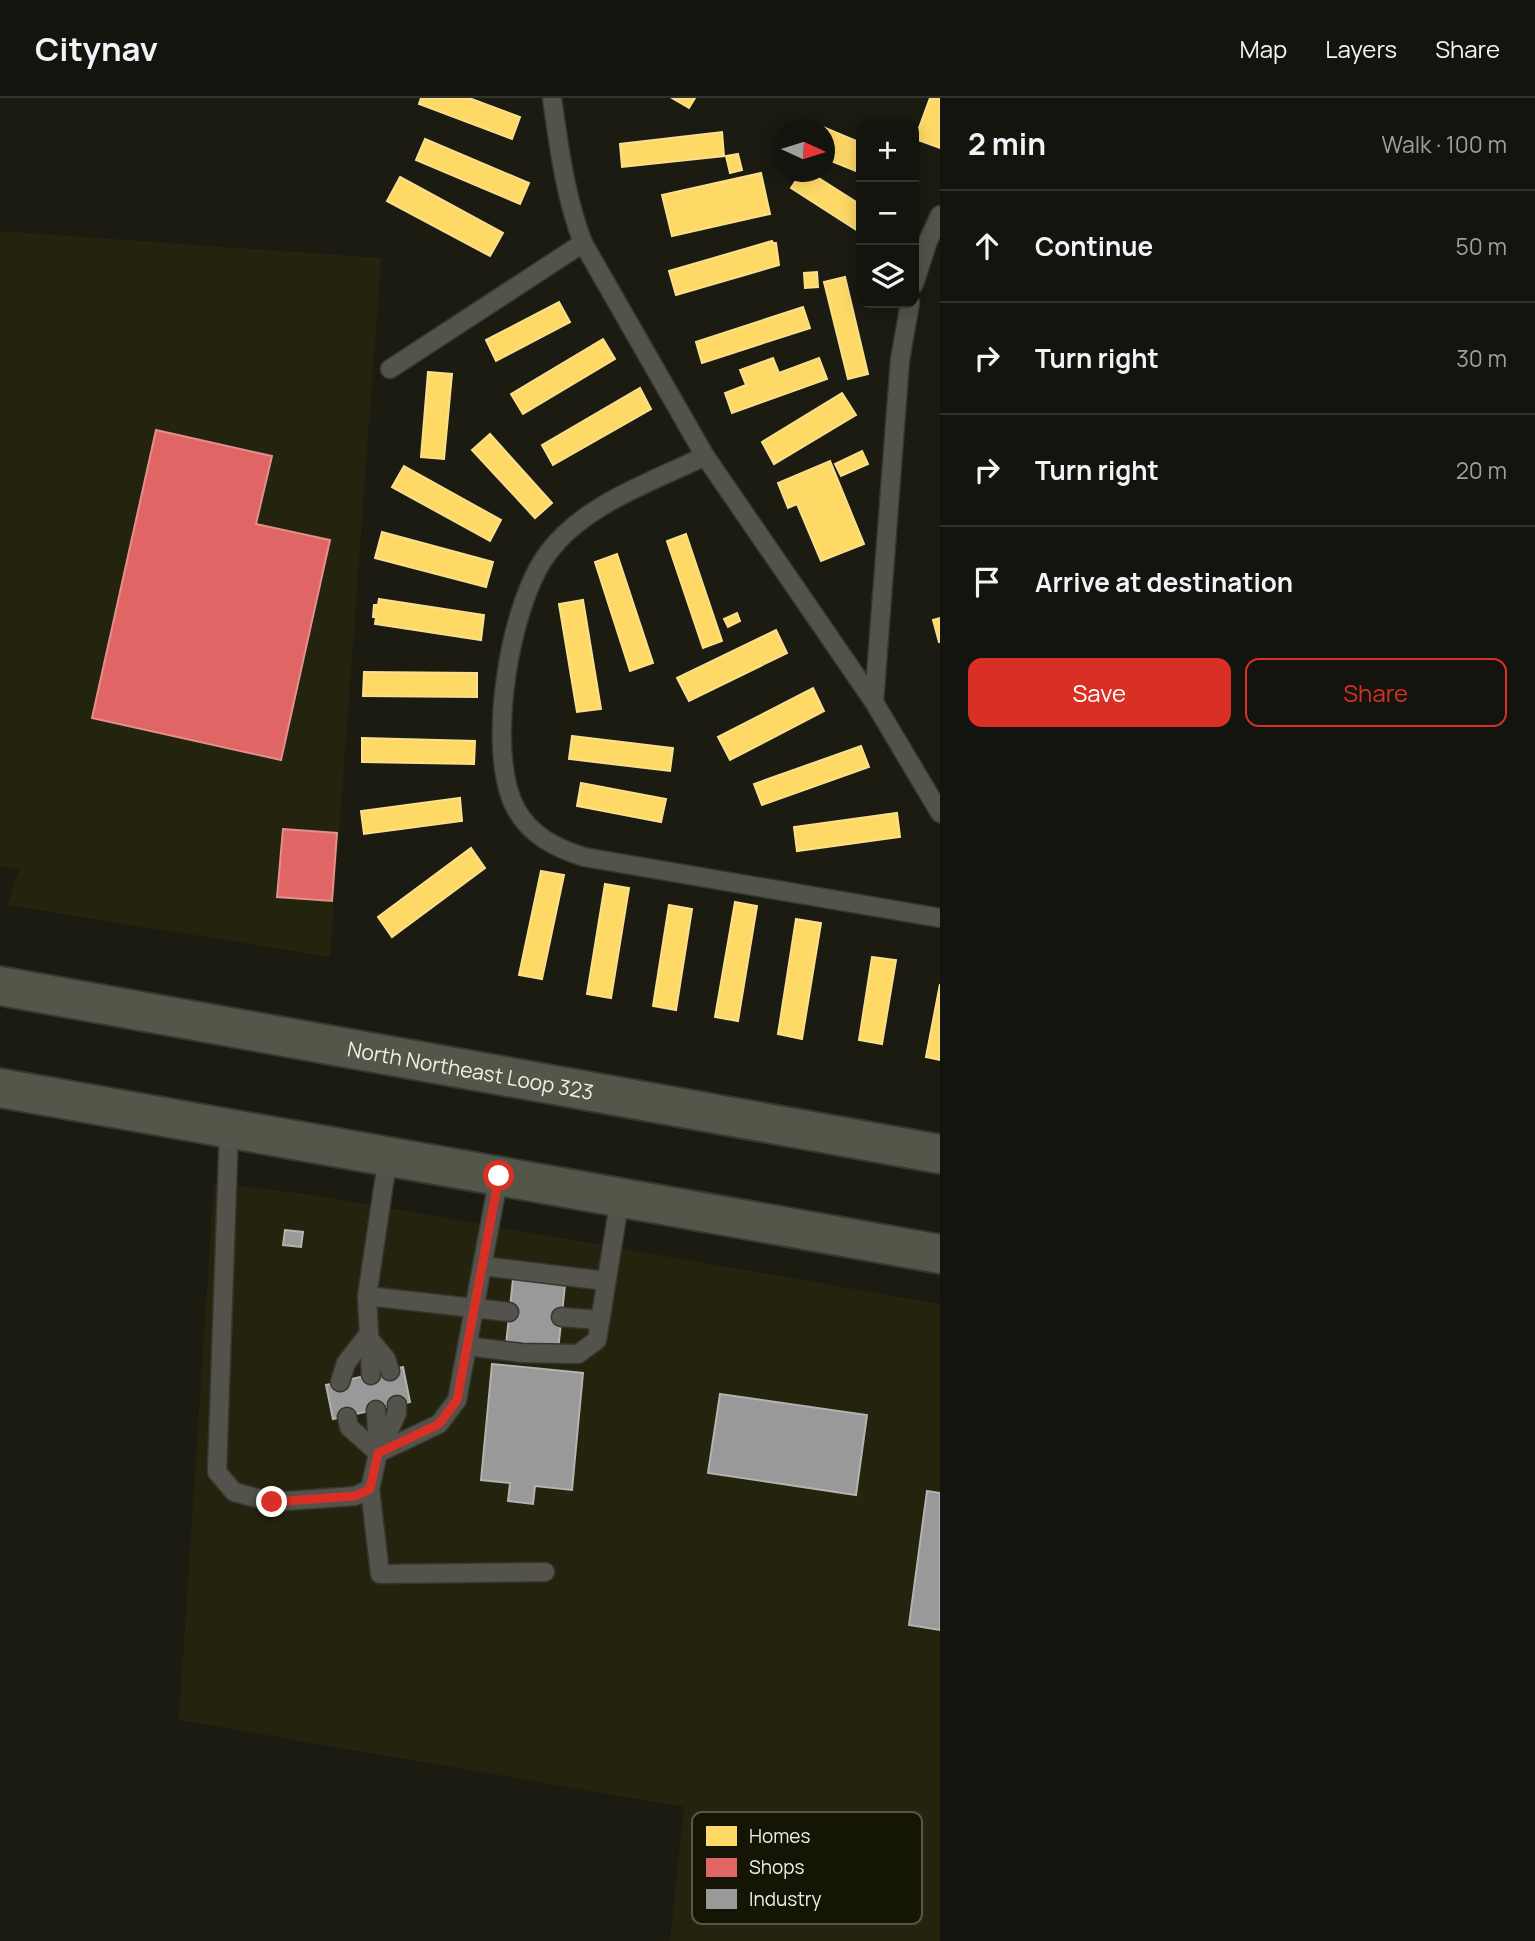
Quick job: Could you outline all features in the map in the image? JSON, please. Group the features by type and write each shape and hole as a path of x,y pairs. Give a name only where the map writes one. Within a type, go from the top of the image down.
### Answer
{"highway":[{"name":"North Northeast Loop 323","path":"0,986 940,1154"},
{"path":"0,1088 940,1254"}],"lane":[{"path":"552,98 565,185 583,243 705,456 874,702 940,813"},
{"path":"919,264 940,215"},
{"path":"390,369 583,243"},
{"path":"874,702 900,360 908,308"},
{"path":"705,456 589,515 547,554 533,579 521,607 505,684 503,761 507,790 517,811 529,827 556,848 584,857 940,918"},
{"path":"229,1128 217,1472 234,1492 272,1502 355,1496 370,1489"},
{"path":"371,1375 367,1336 368,1296 387,1156"},
{"path":"378,1453 439,1424 457,1400 499,1176"},
{"path":"467,1346 522,1353 578,1354 597,1340 620,1198"},
{"path":"482,1266 606,1280"},
{"path":"368,1296 509,1312"},
{"path":"561,1317 600,1320"},
{"path":"367,1336 386,1359 390,1371"},
{"path":"340,1382 346,1363 367,1336"},
{"path":"397,1405 397,1413 378,1453 370,1489 380,1574 545,1572"},
{"path":"376,1410 378,1453"},
{"path":"347,1417 349,1427 378,1453"}],"shaded area":[{"path":"0,231 381,258 330,957 7,905 19,870 0,866"},
{"path":"214,1183 314,1195 940,1304 940,1941 670,1941 684,1807 179,1720"}],"building: Homes":[{"path":"421,98 469,98 520,117 512,139 419,104"},
{"path":"672,98 695,98 689,108"},
{"path":"930,98 940,98 940,148 919,140 919,128"},
{"path":"722,132 724,156 622,167 620,144"},
{"path":"835,132 856,141 856,171 835,162"},
{"path":"425,139 529,183 520,204 416,160"},
{"path":"738,154 742,170 730,173 726,156"},
{"path":"761,173 770,214 672,236 662,195"},
{"path":"400,177 503,233 490,256 387,201"},
{"path":"795,182 825,182 856,202 856,230 791,188"},
{"path":"772,241 776,243 779,265 676,295 669,271"},
{"path":"817,272 818,287 805,288 804,273"},
{"path":"845,277 868,374 848,379 824,282"},
{"path":"559,302 570,322 496,361 486,340"},
{"path":"803,307 810,328 702,363 696,342"},
{"path":"603,339 615,359 523,414 511,394"},
{"path":"773,358 779,373 819,358 827,379 732,413 725,393 746,385 740,370"},
{"path":"428,372 452,374 444,459 421,457"},
{"path":"640,388 651,409 553,465 542,445"},
{"path":"842,393 856,415 774,464 762,442"},
{"path":"490,434 552,503 535,518 472,450"},
{"path":"862,451 868,464 841,476 835,464"},
{"path":"830,461 864,544 821,561 797,504 788,508 778,483"},
{"path":"404,466 501,520 490,541 392,487"},
{"path":"382,532 493,562 486,587 375,558"},
{"path":"686,534 722,641 703,648 667,541"},
{"path":"617,554 653,663 630,671 595,562"},
{"path":"379,599 484,615 481,640 375,624 374,605 378,605"},
{"path":"583,600 601,709 577,712 559,604"},
{"path":"737,613 740,621 728,627 724,619"},
{"path":"940,618 940,642 939,642 933,620"},
{"path":"776,630 787,653 689,701 677,678"},
{"path":"364,672 477,673 477,697 363,696"},
{"path":"813,688 824,711 730,760 718,737"},
{"path":"572,736 673,748 670,771 569,759"},
{"path":"362,738 475,741 474,764 362,762"},
{"path":"861,746 869,767 762,805 754,784"},
{"path":"581,783 666,799 661,822 577,806"},
{"path":"460,798 462,821 364,834 361,811"},
{"path":"897,813 900,837 797,851 794,827"},
{"path":"471,848 485,868 392,937 378,917"},
{"path":"541,871 564,875 542,979 519,975"},
{"path":"605,884 629,888 611,998 587,994"},
{"path":"735,902 757,906 738,1021 715,1017"},
{"path":"669,905 692,909 676,1010 653,1006"},
{"path":"796,919 821,923 802,1039 778,1034"},
{"path":"872,957 896,960 882,1044 859,1040"},
{"path":"940,984 940,1060 926,1057"}],"building: Shops":[{"path":"156,430 272,456 256,524 330,540 281,760 92,718"},
{"path":"283,829 337,833 332,901 277,897"}],"building: Industry":[{"path":"285,1230 303,1232 301,1247 283,1245"},
{"path":"513,1279 565,1285 558,1351 506,1345"},
{"path":"492,1364 583,1373 572,1490 535,1486 533,1504 508,1501 510,1483 481,1480"},
{"path":"403,1367 410,1402 333,1419 326,1385"},
{"path":"720,1394 867,1415 856,1495 708,1473"},
{"path":"927,1491 940,1493 940,1630 909,1625"}],"route":[{"path":"272,1502 355,1496 370,1489 378,1453 439,1424 457,1400 499,1176"}]}
